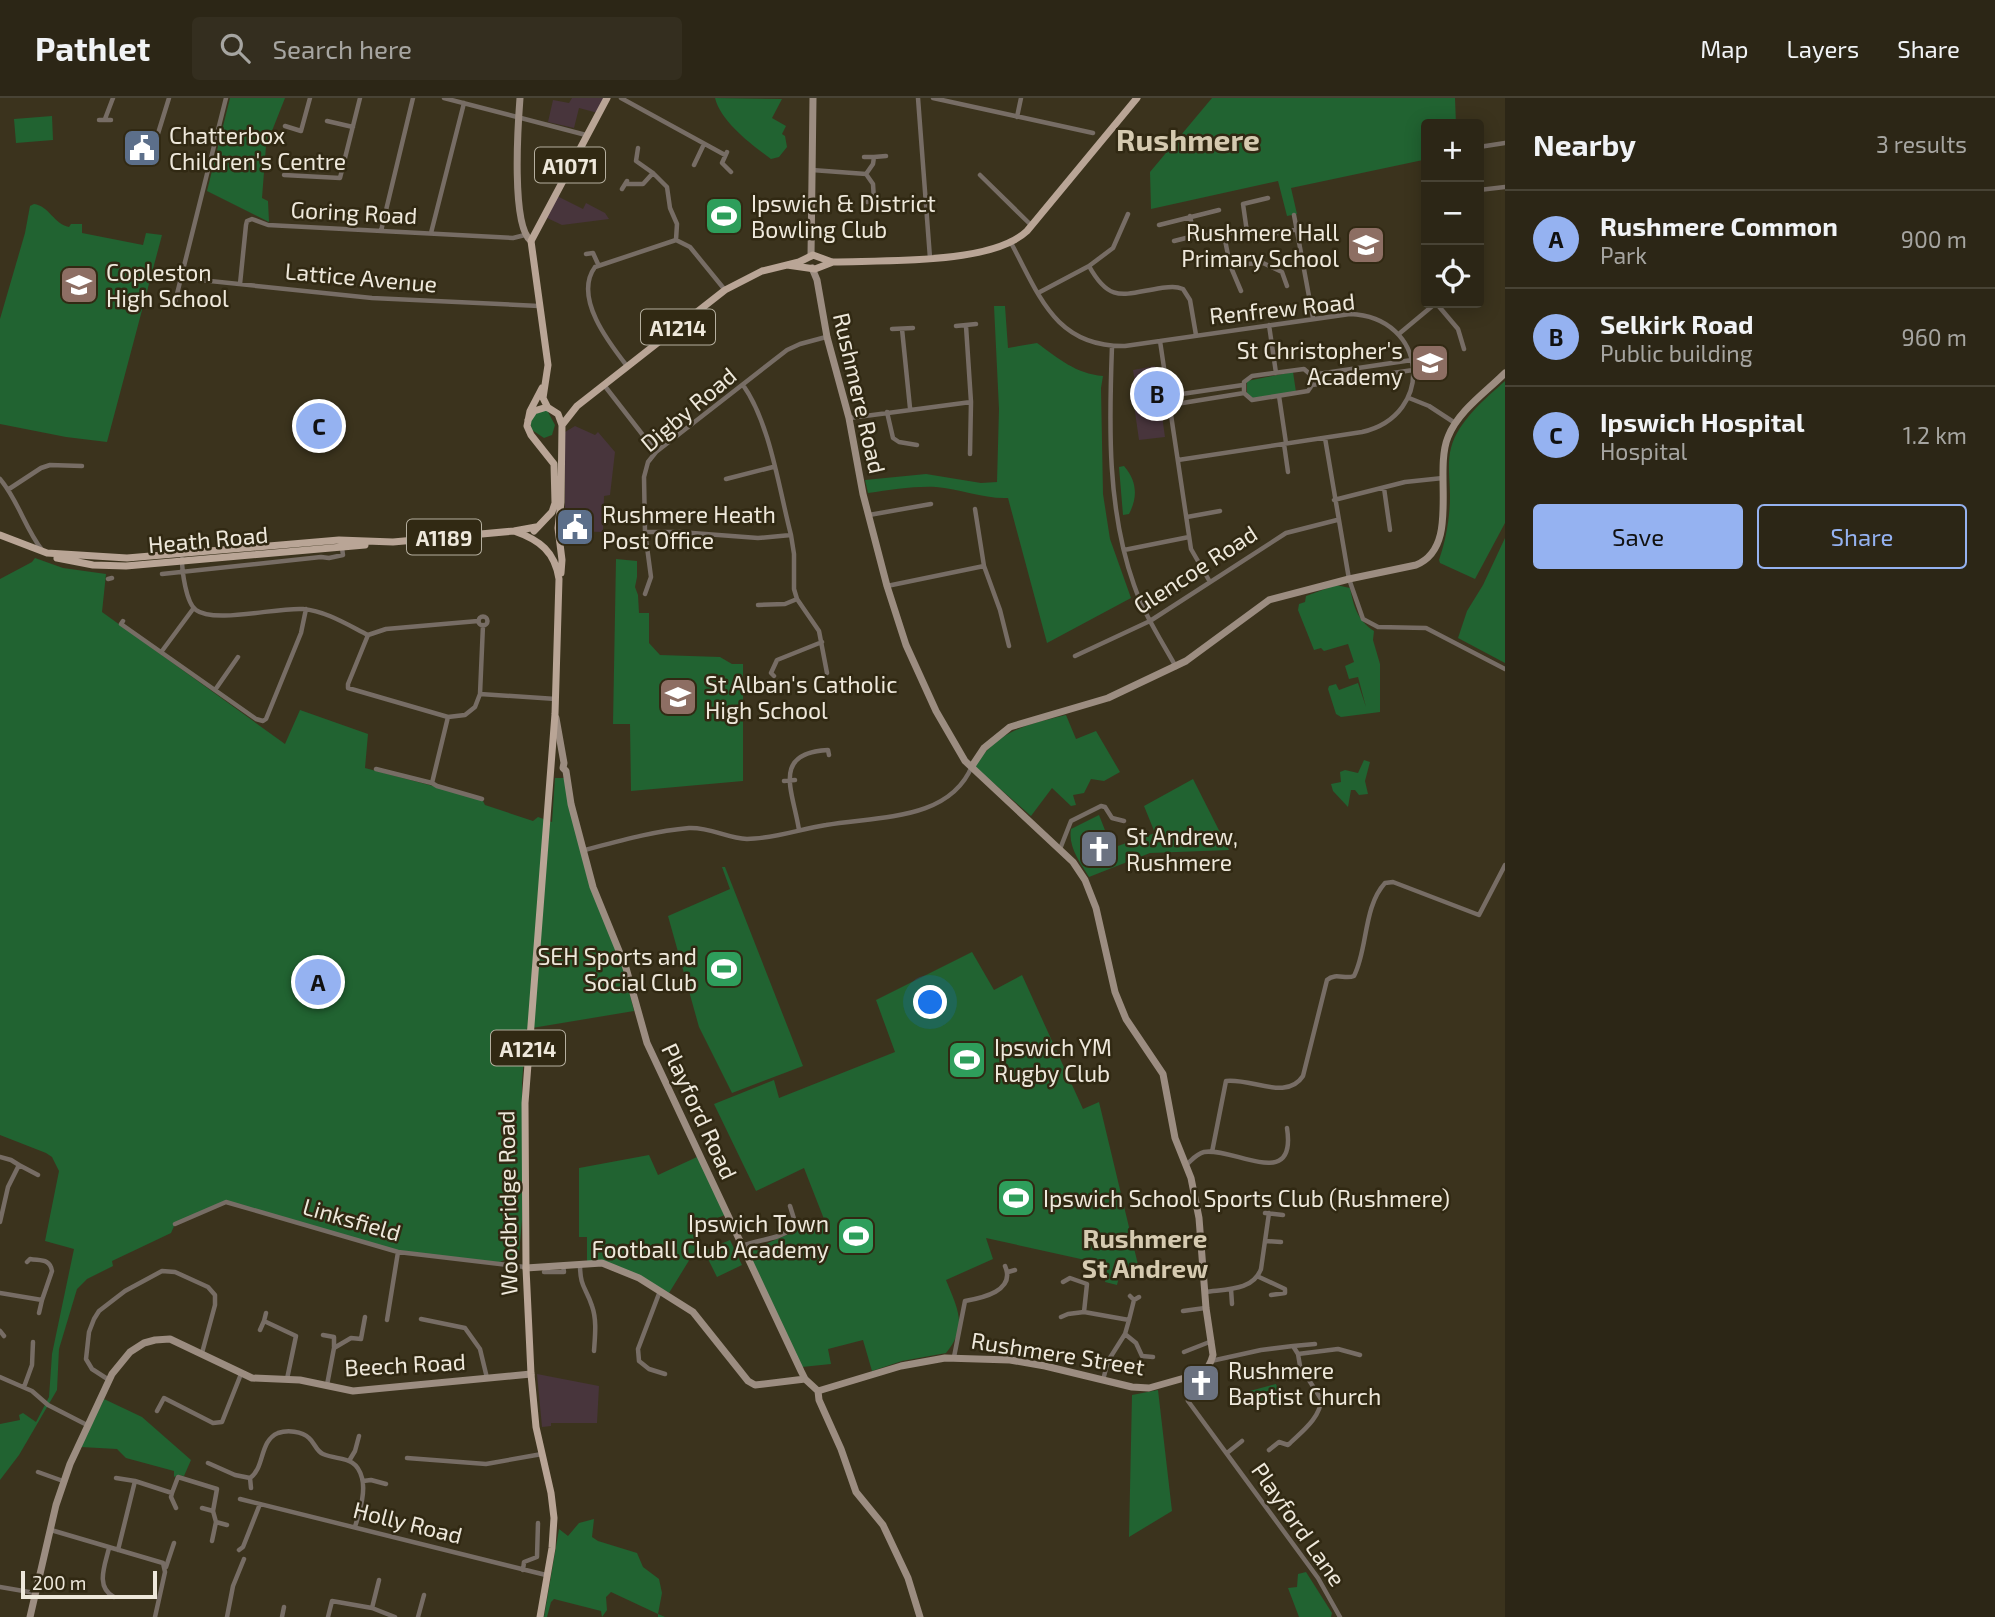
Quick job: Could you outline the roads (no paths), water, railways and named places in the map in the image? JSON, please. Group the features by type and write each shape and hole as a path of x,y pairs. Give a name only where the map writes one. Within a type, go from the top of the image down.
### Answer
{"main road":[{"name":"A1071","path":"528,238 607,98"},
{"name":"A1214","path":"578,406 725,290 762,271 815,262 930,258 982,253 1013,239 1029,226 1137,98"},
{"path":"528,238 548,365 542,398 562,425 561,507 558,527 562,560 559,579"},
{"path":"540,545 534,535 538,525 554,508 555,466 529,433 528,419 545,381"},
{"path":"528,419 537,409 564,412 578,406"},
{"path":"562,425 578,406"},
{"path":"538,525 547,521 558,527"},
{"name":"Heath Road","path":"45,553 110,558 181,558 342,549 375,543 514,531 538,525"},
{"path":"514,531 540,545 554,558 559,579"},
{"name":"Heath Road","path":"0,535 53,557 93,565 126,566 248,548 339,540 375,543"},
{"path":"540,545 552,546 559,538"},
{"name":"A1214","path":"551,767 556,699 559,579"},
{"name":"Woodbridge Road","path":"547,1575 554,1518 535,1418 531,1374 526,1268 526,1080 544,826 551,767"},
{"name":"A1214","path":"540,1617 547,1575"}],"street":[{"path":"105,120 113,98"},
{"path":"151,156 169,98"},
{"path":"175,302 226,98"},
{"path":"285,126 300,131 310,98"},
{"path":"284,175 340,178 360,98"},
{"path":"381,231 413,98"},
{"path":"444,98 586,135"},
{"path":"520,98 518,188 528,238"},
{"path":"621,98 726,154 722,165 731,172"},
{"name":"Rushmere Road","path":"813,98 811,170 813,245 817,279 827,337 849,418 869,515 898,625 952,741 965,761 972,766"},
{"path":"918,98 930,258"},
{"path":"933,98 1093,134"},
{"path":"1017,117 1021,98"},
{"path":"431,233 464,103"},
{"path":"327,121 353,127"},
{"path":"1484,146 1505,143"},
{"path":"694,165 704,144"},
{"path":"638,148 636,161 667,187 670,208 677,224 676,240"},
{"path":"864,156 886,156"},
{"path":"866,174 873,164 873,157"},
{"path":"811,170 866,174"},
{"path":"625,185 643,184 653,173"},
{"path":"866,174 873,184 874,200"},
{"path":"980,175 1029,226"},
{"path":"1484,189 1505,187"},
{"path":"1247,232 1243,204 1268,198"},
{"path":"867,202 881,202"},
{"path":"1159,225 1219,210"},
{"path":"1038,293 1089,266 1113,248 1128,214"},
{"path":"1294,215 1313,318"},
{"path":"1190,216 1194,236"},
{"name":"Goring Road","path":"240,284 246,225 250,219 268,225 528,238"},
{"path":"1174,241 1194,236 1247,232 1265,236 1298,229"},
{"path":"1224,235 1230,265 1241,291"},
{"name":"Renfrew Road","path":"1013,239 1038,293 1054,319 1071,333 1095,343 1112,346 1160,341 1313,318 1361,314 1382,320 1400,333"},
{"path":"627,367 605,338 594,313 589,278 598,264 676,240 694,250 725,290"},
{"path":"592,252 598,264"},
{"path":"1230,265 1263,263 1282,272 1287,286"},
{"path":"1089,266 1103,288 1115,293 1173,286 1183,289 1190,300 1196,335"},
{"name":"Lattice Avenue","path":"181,278 372,298 538,306"},
{"path":"1178,460 1362,432 1381,426 1399,412 1409,398 1412,360 1400,333 1430,308"},
{"path":"1440,308 1458,329 1464,349"},
{"path":"956,326 976,324"},
{"path":"1269,325 1276,373"},
{"path":"966,326 971,402 970,454"},
{"path":"892,329 913,328"},
{"path":"902,329 910,408"},
{"name":"Digby Road","path":"645,594 651,577 645,532 645,469 656,452 792,347 827,337"},
{"path":"1160,341 1189,537 1197,562 1210,582"},
{"path":"1112,346 1110,421 1114,495 1124,550 1134,586 1175,667"},
{"path":"1311,375 1412,360"},
{"path":"1168,396 1243,385 1252,376 1304,369 1311,375 1312,385 1308,391 1252,400 1244,393 1243,385"},
{"path":"1312,385 1413,370"},
{"path":"585,850 671,830 707,829 744,839 758,838 853,820 890,817 921,809 950,793 965,778 984,748 1010,727 1108,698 1175,667 1269,600 1416,565 1431,556 1440,536 1444,451 1455,423 1505,373"},
{"path":"604,385 656,452"},
{"path":"743,385 758,409 791,536 794,589 797,599 813,620 822,642 827,673"},
{"path":"1170,405 1244,393"},
{"path":"1279,396 1285,443 1285,469"},
{"path":"1409,398 1455,423"},
{"path":"849,418 971,402"},
{"path":"887,412 893,438 899,442 918,445"},
{"path":"1325,438 1349,579 1358,609 1368,623 1378,627 1426,628 1505,669"},
{"path":"9,489 41,468 82,466"},
{"path":"726,479 773,467"},
{"path":"1335,500 1405,482 1443,478"},
{"path":"0,479 9,489 32,536 45,553"},
{"path":"1384,488 1390,530"},
{"path":"869,515 931,504"},
{"path":"975,509 984,566 1000,610 1009,646"},
{"path":"1186,517 1220,511"},
{"name":"Glencoe Road","path":"1075,656 1150,621 1286,533 1337,520"},
{"path":"645,532 758,538 791,536"},
{"path":"26,546 32,536"},
{"path":"1124,550 1189,537"},
{"name":"Heath Road","path":"162,574 321,557 338,558 343,555 342,549"},
{"path":"181,558 193,609"},
{"path":"887,586 984,566"},
{"path":"758,605 785,604 797,599"},
{"path":"193,609 219,616 306,609 327,615 368,635 386,629 478,621 480,617 486,617 487,623 483,625 480,694 471,712 458,717 448,717 352,691 348,684 368,635"},
{"path":"162,651 193,609"},
{"path":"123,621 121,624 262,721 266,719 301,634 306,609"},
{"path":"771,674 777,660 822,642"},
{"path":"215,690 238,657"},
{"path":"480,694 556,699"},
{"name":"Playford Road","path":"555,714 571,804 597,896 627,971 647,1044 805,1379 818,1391 856,1492 883,1525 908,1578 920,1617"},
{"path":"432,783 448,717"},
{"path":"799,830 789,780 790,767 796,760 817,751 828,750 829,755"},
{"path":"972,766 1073,862 1085,880 1096,908 1115,992 1126,1020 1163,1074 1175,1138 1191,1178 1199,1218 1212,1361 1261,1350 1315,1344"},
{"path":"551,767 563,768"},
{"path":"376,769 482,799"},
{"path":"1060,850 1071,821 1101,806 1105,807 1112,818 1125,821"},
{"path":"1212,1152 1226,1081 1288,1089 1303,1076 1327,980 1334,976 1348,978 1354,975 1367,922 1380,888 1385,883 1393,882 1479,915 1505,865"},
{"path":"1186,1166 1196,1155 1212,1152 1257,1163 1273,1162 1284,1156 1289,1148 1287,1128"},
{"path":"0,1157 33,1170 38,1175"},
{"path":"0,1222 8,1187 19,1165"},
{"name":"Linksfield","path":"175,1224 226,1202 398,1252 526,1268"},
{"path":"742,1246 775,1238 793,1229 795,1222 790,1206"},
{"path":"1205,1292 1247,1286 1258,1277 1266,1241 1267,1213 1283,1215"},
{"path":"1266,1241 1281,1242"},
{"path":"387,1320 398,1252"},
{"path":"29,1258 46,1261 51,1266 52,1271 40,1313"},
{"path":"526,1268 580,1263 602,1263 616,1267 660,1290 698,1317 748,1381 755,1385 805,1379"},
{"path":"580,1263 582,1288 591,1304 595,1319 594,1351"},
{"path":"544,1272 564,1272 563,1264"},
{"path":"954,1357 965,1301 996,1292 1005,1281 1008,1272 1005,1266"},
{"path":"1008,1272 1015,1270"},
{"path":"109,1380 92,1369 86,1359 89,1332 94,1319 105,1305 147,1277 162,1271 175,1272 208,1287 215,1296 202,1353"},
{"path":"1258,1277 1284,1289 1285,1293 1271,1295"},
{"path":"1063,1282 1070,1278 1087,1284 1084,1312"},
{"path":"1231,1289 1232,1304"},
{"path":"660,1290 638,1349 639,1361 649,1369 666,1374"},
{"path":"0,1293 42,1300"},
{"path":"1103,1380 1112,1352 1125,1334 1134,1298"},
{"path":"1183,1311 1206,1308"},
{"path":"1061,1317 1084,1312 1129,1320"},
{"path":"260,1330 266,1313"},
{"path":"334,1348 351,1338 361,1339 365,1317"},
{"path":"421,1319 465,1328 480,1349 487,1378"},
{"path":"264,1321 296,1336 287,1380"},
{"path":"1125,1334 1136,1343 1142,1356 1153,1357"},
{"path":"323,1335 334,1337 336,1341 327,1386"},
{"name":"Beech Road","path":"30,1617 63,1481 87,1426 109,1380 130,1352 151,1340 170,1339 241,1374 261,1380 287,1380 359,1391 531,1374"},
{"path":"24,1387 32,1366 33,1340"},
{"path":"1184,1352 1212,1341"},
{"path":"1269,1450 1279,1442 1288,1445 1306,1428 1319,1410 1321,1399 1300,1366 1293,1346"},
{"path":"1298,1354 1338,1349 1360,1354"},
{"name":"Rushmere Street","path":"818,1391 901,1366 954,1357 1021,1362 1132,1387 1149,1388 1184,1379 1208,1367 1212,1361"},
{"path":"157,1411 163,1398 214,1423 222,1422 241,1374"},
{"path":"0,1377 24,1387 48,1405 87,1426"},
{"name":"Playford Lane","path":"1184,1379 1188,1401 1318,1578 1340,1617"},
{"path":"1321,1399 1329,1394"},
{"path":"250,1478 254,1475 268,1442 275,1435 284,1432 306,1435 321,1453 349,1461 357,1468 363,1481 363,1492 355,1527"},
{"path":"349,1461 359,1436"},
{"name":"Playford Lane","path":"1227,1453 1242,1441"},
{"path":"407,1458 486,1464 542,1454"},
{"path":"208,1463 235,1475 250,1478"},
{"path":"38,1472 63,1481"},
{"path":"176,1508 171,1497 178,1477 217,1489 213,1511 216,1522 212,1541"},
{"path":"116,1478 172,1493"},
{"path":"250,1478 251,1488"},
{"path":"118,1550 135,1481"},
{"path":"363,1481 386,1484"},
{"name":"Holly Road","path":"240,1499 547,1575"},
{"path":"239,1550 243,1547 260,1504"},
{"path":"202,1508 213,1511"},
{"path":"216,1522 227,1525"},
{"path":"523,1570 524,1562 537,1557 538,1523"},
{"path":"50,1529 159,1561 166,1568"},
{"path":"155,1617 174,1543"},
{"path":"108,1548 103,1583 108,1594 114,1597"},
{"path":"227,1617 233,1586 244,1559"},
{"path":"372,1608 379,1580"},
{"path":"0,1587 35,1593"},
{"path":"418,1617 424,1595"},
{"path":"328,1617 332,1601 372,1608 395,1617"},
{"path":"282,1617 284,1607"}],"place":[{"name":"Chatterbox Children's Centre","path":"142,148"},
{"name":"Ipswich & District Bowling Club","path":"724,216"},
{"name":"Rushmere Hall Primary School","path":"1366,245"},
{"name":"Copleston High School","path":"79,285"},
{"name":"St Christopher's Academy","path":"1430,363"},
{"name":"Selkirk Road","path":"1157,394"},
{"name":"Ipswich Hospital","path":"319,426"},
{"name":"Rushmere Heath Post Office","path":"575,527"},
{"name":"St Alban's Catholic High School","path":"678,697"},
{"name":"St Andrew, Rushmere","path":"1099,849"},
{"name":"SEH Sports and Social Club","path":"724,969"},
{"name":"Rushmere Common","path":"318,982"},
{"name":"Ipswich YM Rugby Club","path":"967,1060"},
{"name":"Ipswich School Sports Club (Rushmere)","path":"1016,1198"},
{"name":"Ipswich Town Football Club Academy","path":"856,1236"},
{"name":"Rushmere Baptist Church","path":"1201,1383"}],"district":[{"name":"Rushmere","path":"1188,139"},
{"name":"Rushmere St Andrew","path":"1145,1252"}]}
